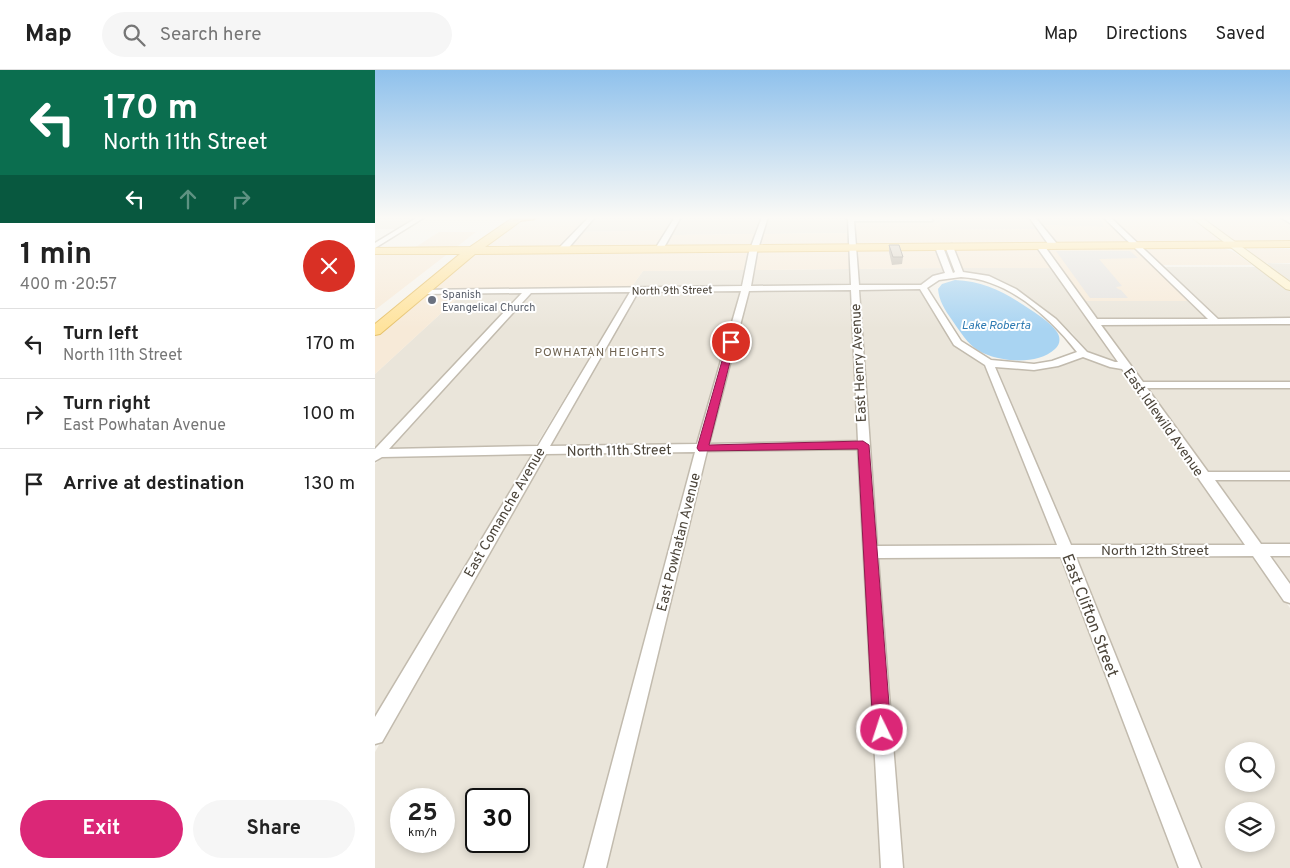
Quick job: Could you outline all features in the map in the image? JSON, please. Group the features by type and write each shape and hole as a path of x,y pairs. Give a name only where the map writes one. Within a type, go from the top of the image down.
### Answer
{"main road":[{"path":"375,317 454,254"},
{"path":"375,331 467,254"}],"street":[{"name":"East Powhatan Avenue","path":"595,868 702,448 746,289 754,254"},
{"name":"East Henry Avenue","path":"852,254 891,868"},
{"path":"945,254 949,276"},
{"path":"948,254 960,276"},
{"name":"East Idlewild Avenue","path":"1046,254 1290,596"},
{"path":"1146,254 1215,321"},
{"path":"1245,254 1288,285"},
{"path":"1084,354 1054,364 1034,367 989,363 957,343 923,286 936,278 949,276 986,278 1020,296 1062,328 1084,354 1114,365 1125,366"},
{"name":"North 9th Street","path":"421,292 635,291 923,286"},
{"name":"East Comanche Avenue","path":"375,735 635,291"},
{"path":"376,455 528,292"},
{"path":"1095,322 1290,321"},
{"name":"East Clifton Street","path":"989,363 1066,550 1190,868"},
{"path":"1138,385 1290,385"},
{"name":"North 11th Street","path":"376,455 863,445"},
{"path":"1203,476 1290,476"},
{"name":"North 12th Street","path":"870,552 1290,550"}],"shaded area":[{"path":"375,254 447,254 375,310"},
{"path":"473,254 749,254 745,270 643,271 630,289 429,291"},
{"path":"756,254 849,254 849,269 753,270"},
{"path":"856,254 941,254 947,268 857,269"},
{"path":"949,254 1043,254 1053,268 955,268"},
{"path":"1050,254 1143,254 1190,301 1084,301"},
{"path":"1058,254 1134,254 1138,258 1099,259 1122,286 1116,287 1128,298 1090,298"},
{"path":"1150,254 1237,254 1252,265 1160,265"},
{"path":"1253,254 1290,254 1290,263 1266,263"},
{"path":"1267,263 1290,264 1290,318 1216,319 1165,267 1271,267"},
{"path":"947,268 950,274 932,277 921,285 858,286 857,269"},
{"path":"955,268 1053,268 1117,363 1088,353 1072,333 1024,295 989,277 957,274"},
{"path":"849,269 850,286 750,287 753,270"},
{"path":"745,270 742,287 630,289 643,271"},
{"path":"920,288 952,343 984,364 1056,545 877,547 858,289"},
{"path":"850,289 857,442 710,445 749,291"},
{"path":"741,291 697,445 548,447 638,292"},
{"path":"629,292 535,447 388,450 531,293"},
{"path":"522,293 375,450 375,374 462,294"},
{"path":"425,294 462,294 375,374 375,336"},
{"path":"1084,301 1190,301 1209,319 1098,320"},
{"path":"1290,323 1290,382 1142,382 1101,324"},
{"path":"1084,356 1121,368 1245,545 1071,545 996,366 1036,369 1058,366"},
{"path":"1290,387 1290,472 1207,472 1145,388"},
{"path":"857,449 880,868 606,868 708,452"},
{"path":"695,452 583,868 375,868 375,752 544,454"},
{"path":"531,455 375,718 375,464 382,457"},
{"path":"1212,480 1290,480 1290,545 1260,545"},
{"path":"1060,555 1178,868 903,868 878,557"},
{"path":"1075,555 1253,555 1290,608 1290,868 1201,868"},
{"path":"1268,555 1290,555 1290,585"}],"water":[{"name":"Lake Roberta","path":"955,280 986,285 1022,304 1055,329 1059,337 1058,346 1047,354 1028,360 1007,360 979,351 961,333 940,298 938,289 942,284"}],"building":[{"path":"892,254 902,254 903,257 893,257"}],"place":[{"name":"Spanish Evangelical Church","path":"432,300"}],"district":[{"name":"POWHATAN HEIGHTS","path":"600,352"}],"route":[{"path":"731,342 702,448 863,445 882,730"}]}
